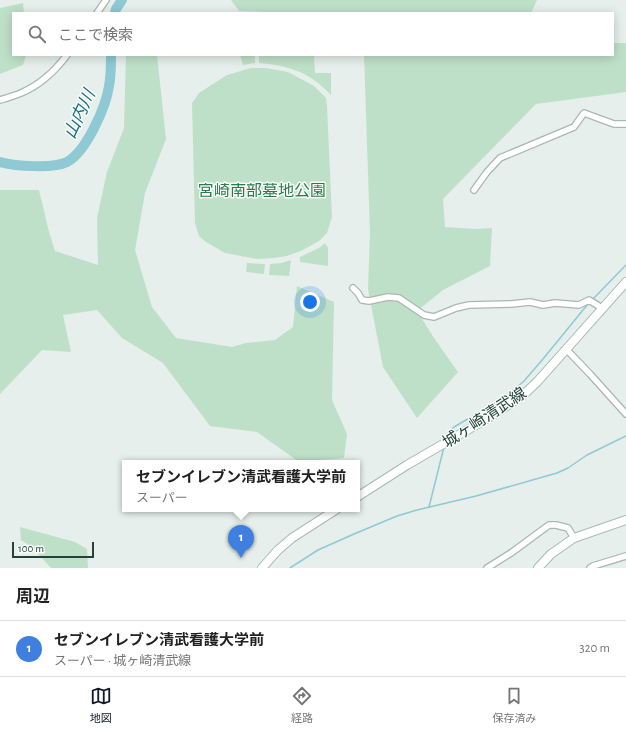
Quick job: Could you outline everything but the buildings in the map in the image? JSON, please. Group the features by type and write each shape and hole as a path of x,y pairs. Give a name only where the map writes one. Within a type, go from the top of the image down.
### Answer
{"main road":[{"name":"城ヶ崎清武線","path":"360,495 522,396 537,382 626,282"},
{"path":"262,568 278,550 292,538 332,512"},
{"path":"538,568 551,554 574,538 626,520"}],"street":[{"path":"98,12 106,0"},
{"path":"0,100 22,93 44,80 66,56"},
{"path":"474,190 487,172 500,158 574,127 584,113 614,124 626,124"},
{"path":"353,288 362,300 369,301 388,297 398,298 424,315 434,317 456,308 469,305 530,302 543,305 555,303 579,305 589,300 602,308"},
{"path":"566,349 626,414"},
{"path":"487,568 511,553 549,524 568,528 574,538"},
{"path":"590,568 626,556"}],"green space":[{"path":"231,0 537,0 531,12 239,11"},
{"path":"23,3 24,12 12,12 12,56 26,56 23,65 0,74 0,8"},
{"path":"614,43 626,43 626,92 536,104 443,199 445,227 476,229 492,228 490,266 443,290 417,311 458,372 417,418 383,367 368,289 370,233 364,56 614,56"},
{"path":"126,56 157,56 166,139 145,193 135,250 152,307 176,338 232,347 246,343 275,340 293,327 297,286 334,302 332,400 347,434 344,458 296,460 257,432 210,426 163,363 122,338 97,310 63,315 71,352 42,350 0,394 0,190 39,190 55,251 98,265 97,218 107,172 124,128"},
{"path":"240,56 255,56 255,63 243,65"},
{"path":"259,56 314,56 315,73 331,73 331,95 308,76 281,66 259,63"},
{"name":"宮崎南部墓地公園","path":"251,68 266,68 288,72 314,86 326,98 332,217 327,233 319,241 303,250 287,256 258,259 225,253 199,236 195,223 192,103 199,93 227,75"},
{"path":"325,243 328,248 328,266 300,262 300,257 319,248"},
{"path":"291,260 289,276 269,275 270,264"},
{"path":"247,263 265,264 264,274 246,272"},
{"path":"20,527 75,542 87,549 88,568 51,568 32,547 21,540"}],"waterway":[{"name":"山内川","path":"115,12 122,0"},
{"name":"山内川","path":"0,162 24,166 53,166 67,162 74,157 88,139 104,105 110,82 111,56"},
{"path":"593,299 626,265"},
{"path":"447,438 449,431 454,427 507,396 524,381 590,302"},
{"path":"290,568 318,550 397,516 557,473 568,468 587,455 626,436"},
{"path":"429,507 444,447"}],"place":[{"name":"セブンイレブン清武看護大学前","path":"241,558"}]}
